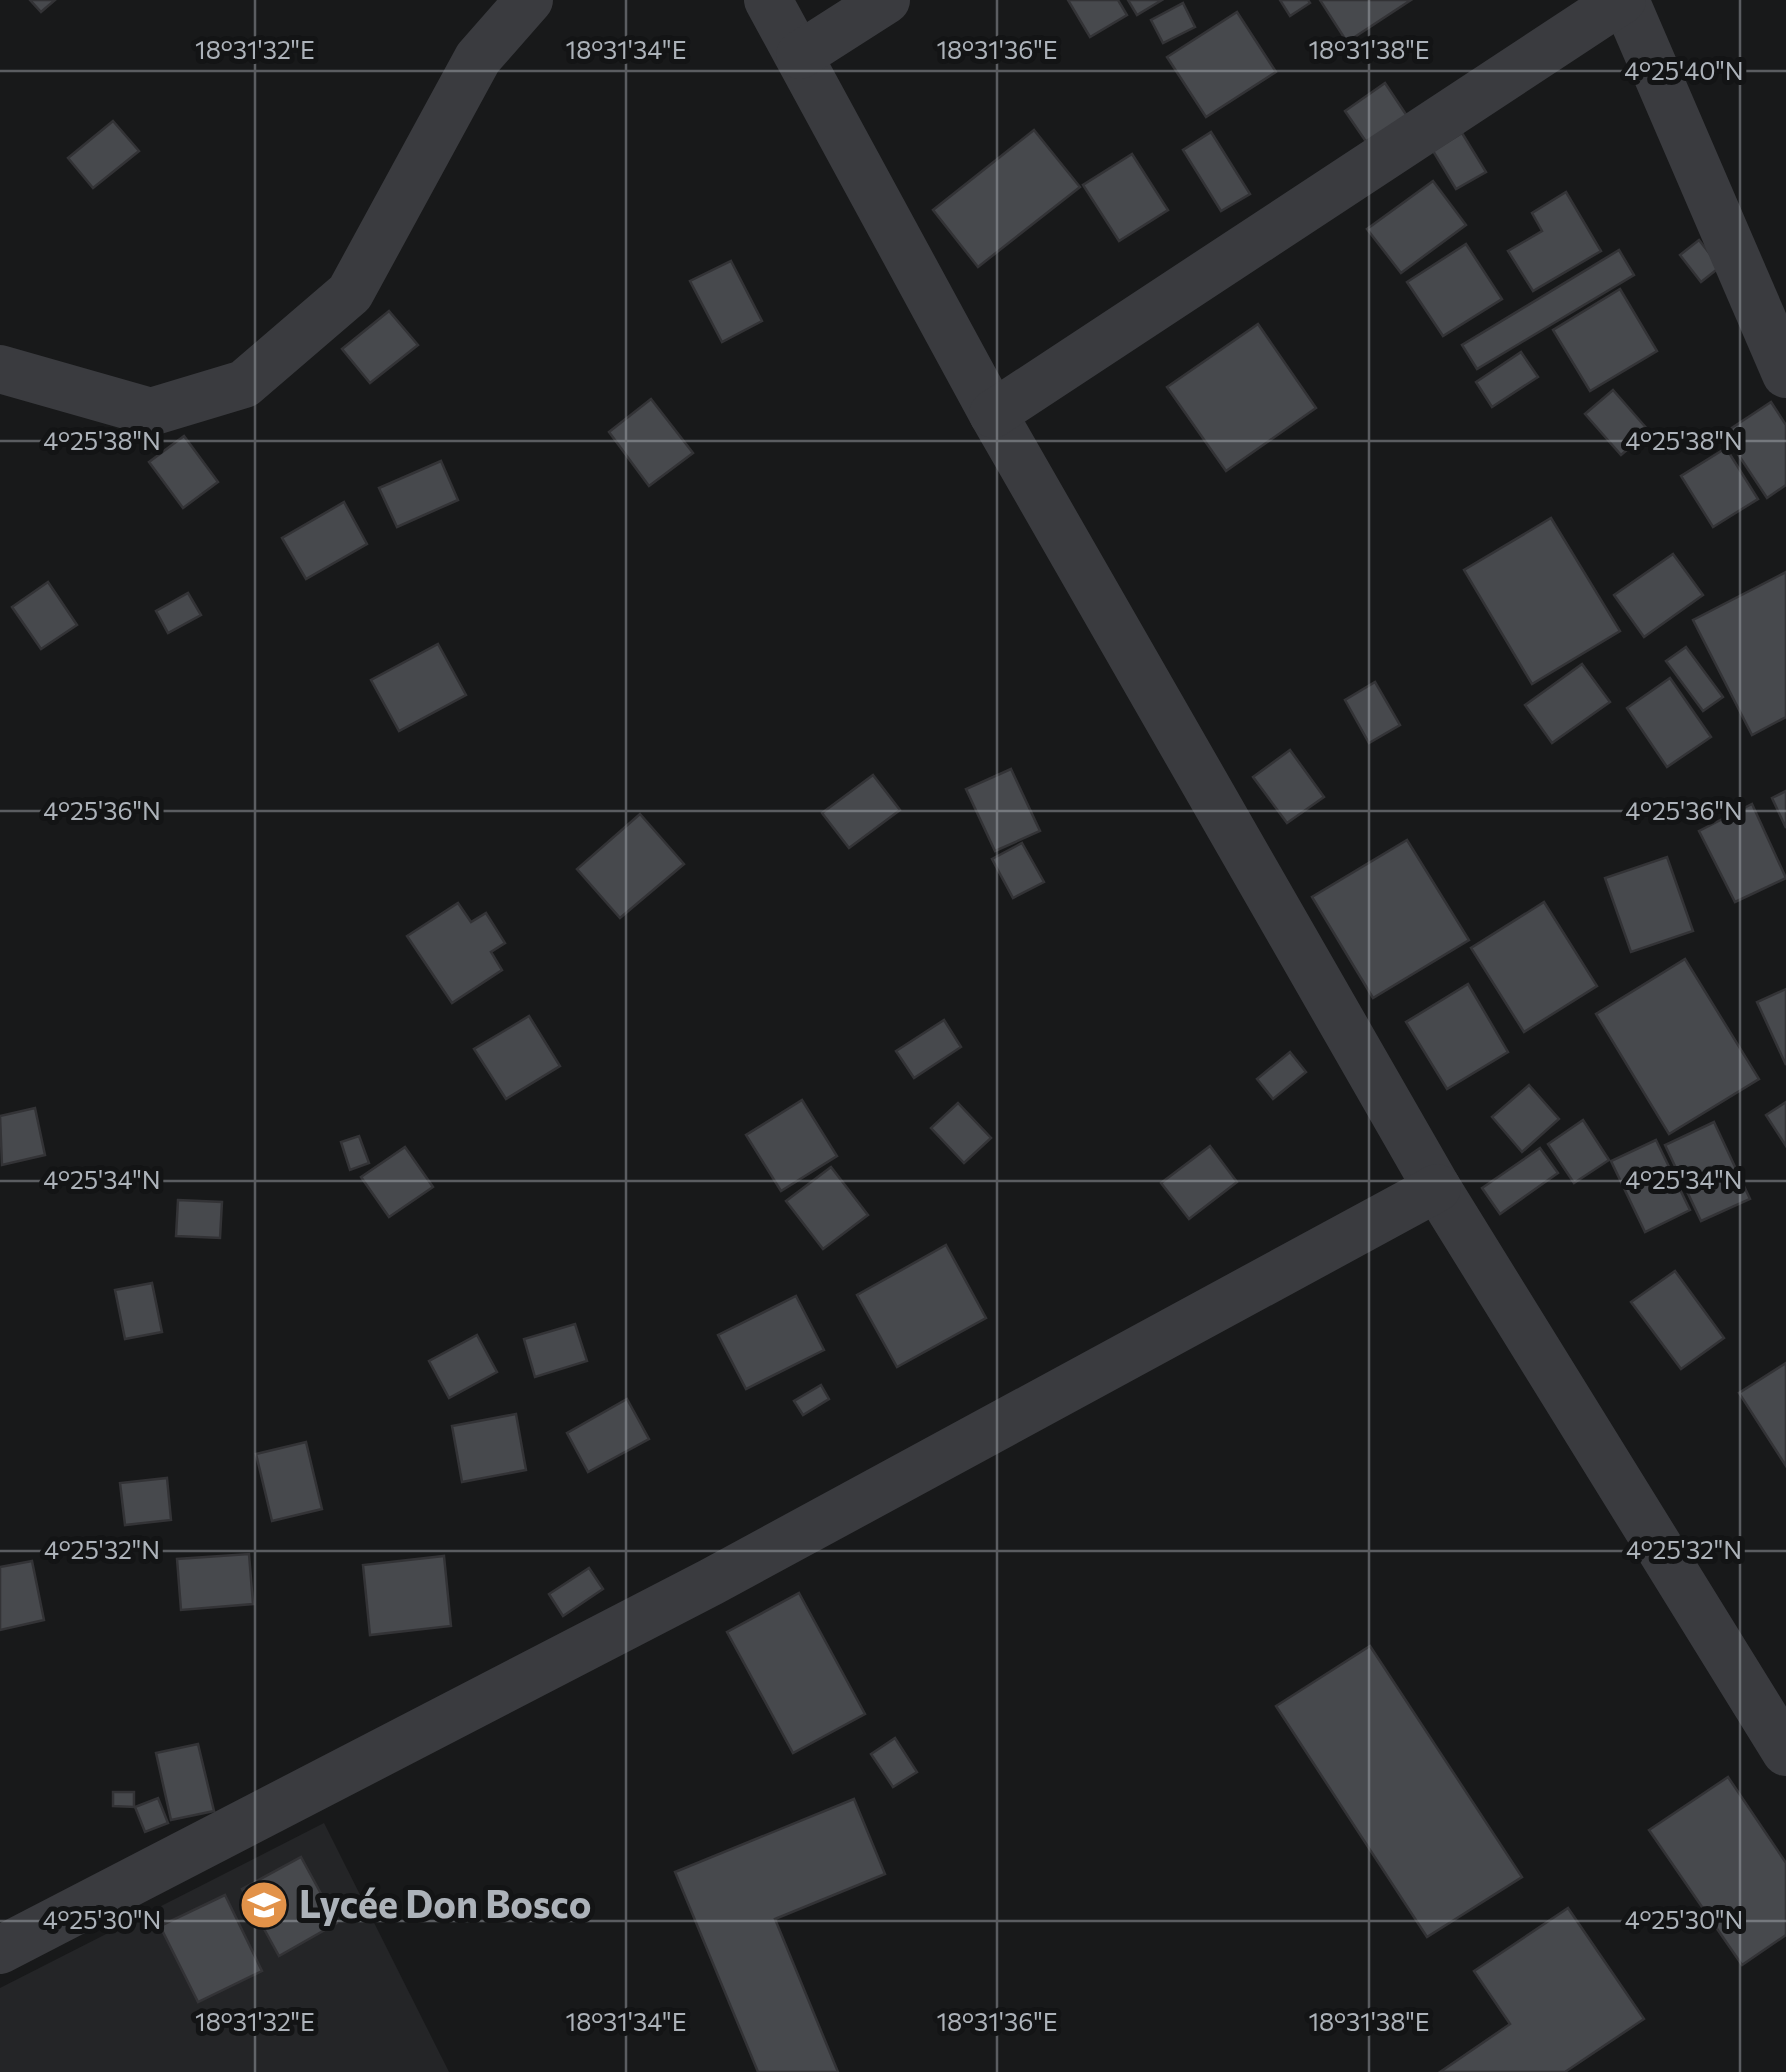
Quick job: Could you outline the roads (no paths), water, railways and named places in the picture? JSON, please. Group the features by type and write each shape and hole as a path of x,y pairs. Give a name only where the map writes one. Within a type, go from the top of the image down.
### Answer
{"street":[{"path":"0,369 151,412 244,384 350,293 478,58 529,0"},
{"path":"768,0 993,414 1437,1188 1786,1752"},
{"path":"800,56 886,0"},
{"path":"993,414 1624,0 1784,366"},
{"path":"0,1950 711,1582 1437,1188"}],"place":[{"name":"Lycée Don Bosco","path":"264,1905"}]}
